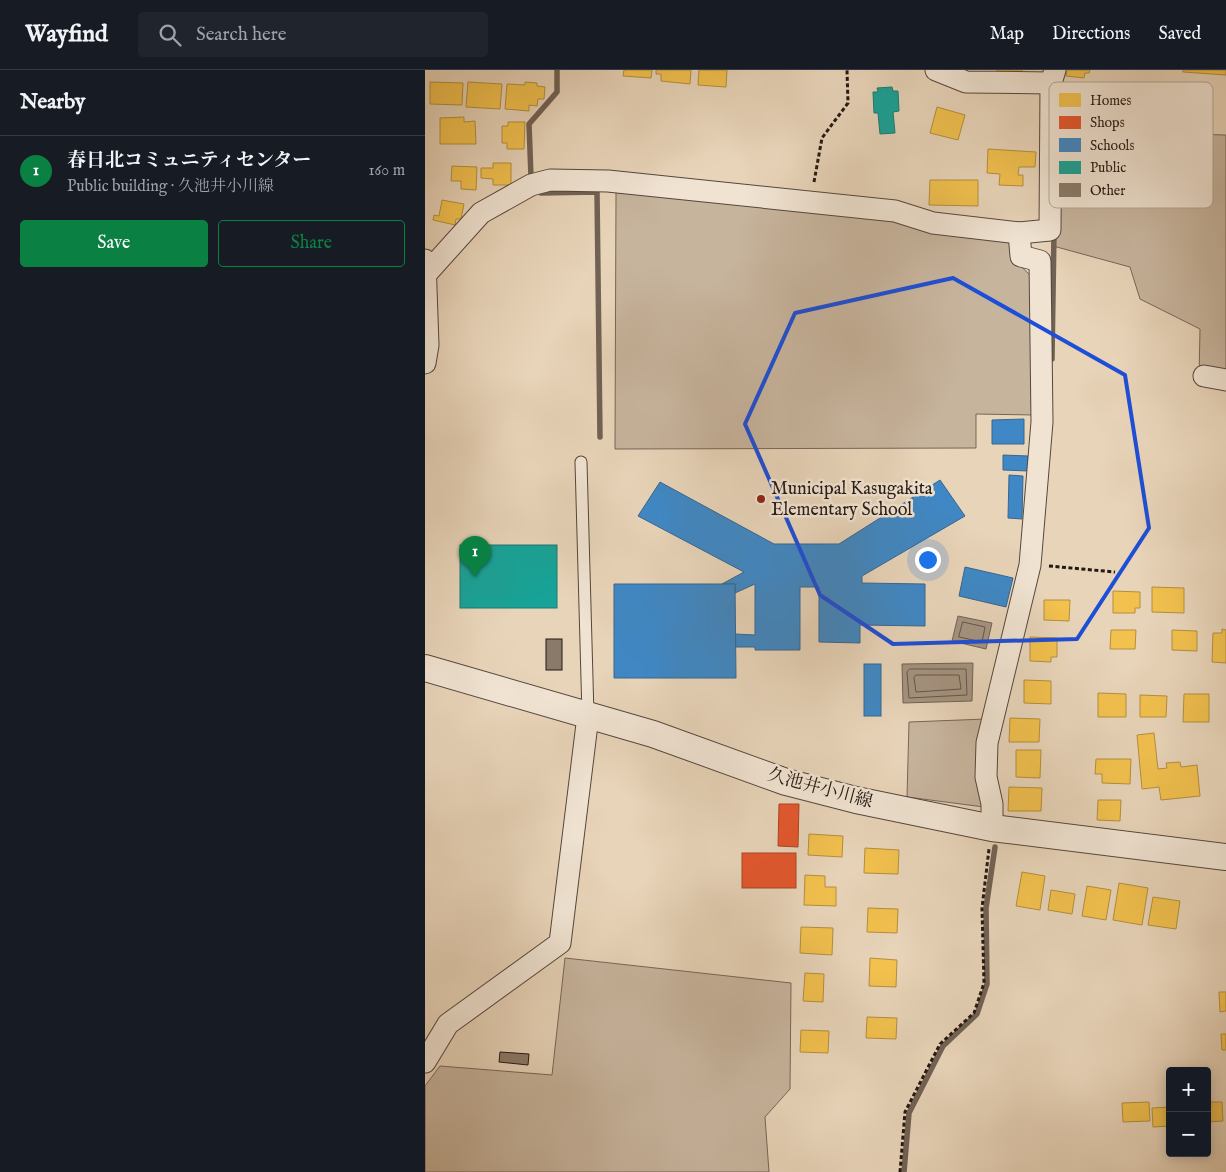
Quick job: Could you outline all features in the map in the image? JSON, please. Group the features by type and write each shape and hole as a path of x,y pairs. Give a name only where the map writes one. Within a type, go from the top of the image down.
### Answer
{"street":[{"path":"936,70 966,82 1053,76"},
{"path":"425,363 427,345 426,265 481,213 531,185 550,180 608,181 895,211 933,223 1019,233 1050,230 1050,208"},
{"path":"992,828 992,804 986,777 987,743 1030,565 1043,422 1040,261 1021,256 1019,233"},
{"path":"1204,376 1226,380"},
{"name":"久池井小川線","path":"425,668 653,734 786,782 856,800 992,828 1226,857"},
{"path":"425,1062 448,1024 560,943 588,716"}],"lane":[{"path":"581,462 588,716"}],"path":[{"path":"810,202 822,138 848,103 847,70"},
{"path":"1043,566 1115,572"},
{"path":"900,1172 905,1112 940,1044 974,1013 984,983 982,908 992,828"}],"highlighted area":[{"path":"953,278 1125,375 1149,528 1077,639 893,644 820,595 745,424 795,313"}],"shaded area":[{"path":"1213,135 1226,135 1226,384 1199,379 1200,329 1140,299 1130,267 1053,246 1055,208 1213,208"},
{"path":"616,192 886,216 1010,237 1011,257 1031,276 1035,415 976,414 976,448 615,449"},
{"path":"986,719 984,807 907,797 909,722"},
{"path":"565,958 791,983 790,1089 765,1117 769,1172 425,1172 425,1086 440,1066 552,1075"}],"water":[{"path":"958,616 992,623 986,649 952,641"},
{"path":"973,663 972,701 903,703 902,664"}],"building: Homes":[{"path":"624,70 652,70 651,78 623,76"},
{"path":"656,70 691,70 690,84 661,81 661,74 656,74"},
{"path":"699,70 727,70 726,87 698,85"},
{"path":"997,70 1022,70 1022,75 997,74"},
{"path":"1067,70 1090,70 1089,73 1085,73 1084,78 1066,76"},
{"path":"1183,70 1226,70 1226,75 1183,72"},
{"path":"430,82 463,83 462,105 430,104"},
{"path":"468,82 502,84 500,109 466,107"},
{"path":"525,82 537,83 537,86 545,87 544,99 538,99 537,106 529,105 529,111 505,109 507,84 525,85"},
{"path":"937,107 965,115 958,140 930,133"},
{"path":"464,117 464,122 475,121 476,144 440,144 440,118"},
{"path":"508,122 525,122 524,149 507,149 507,143 502,143 502,126 508,126"},
{"path":"988,149 1036,152 1035,167 1019,167 1018,175 1023,175 1023,186 999,185 1000,174 987,173"},
{"path":"493,163 511,163 511,185 493,185 493,179 481,178 481,168 493,168"},
{"path":"452,166 477,167 476,190 461,189 461,181 451,181"},
{"path":"930,180 978,180 978,206 929,205"},
{"path":"442,200 464,204 461,219 456,219 455,225 433,220 434,215 439,216"},
{"path":"1152,587 1184,588 1184,613 1152,612"},
{"path":"1113,591 1140,592 1140,608 1135,608 1135,613 1113,613"},
{"path":"1044,600 1070,600 1069,621 1044,620"},
{"path":"1222,629 1226,630 1226,663 1212,662 1213,633 1222,633"},
{"path":"1111,630 1136,630 1135,649 1110,649"},
{"path":"1172,630 1197,631 1197,651 1172,650"},
{"path":"1030,637 1057,638 1057,657 1051,657 1051,662 1030,661"},
{"path":"1024,680 1051,681 1051,704 1024,703"},
{"path":"1098,693 1126,694 1126,717 1098,717"},
{"path":"1184,694 1209,694 1209,722 1183,722"},
{"path":"1140,695 1167,696 1166,717 1140,717"},
{"path":"1010,718 1040,719 1039,742 1009,742"},
{"path":"1154,733 1158,769 1167,768 1166,763 1180,762 1181,767 1197,765 1200,796 1161,800 1159,787 1142,789 1137,735"},
{"path":"1016,750 1041,750 1040,778 1016,777"},
{"path":"1096,759 1131,759 1130,784 1102,783 1102,774 1095,774"},
{"path":"1009,787 1042,788 1041,811 1008,811"},
{"path":"1098,800 1121,800 1120,821 1097,820"},
{"path":"809,834 843,836 842,857 808,855"},
{"path":"865,848 899,850 898,874 864,873"},
{"path":"1022,872 1045,876 1040,910 1016,906"},
{"path":"805,875 825,876 825,887 836,887 836,906 804,905"},
{"path":"1119,883 1148,888 1142,925 1113,920"},
{"path":"1087,886 1111,890 1106,920 1082,916"},
{"path":"1051,890 1075,894 1072,914 1048,910"},
{"path":"1153,897 1180,901 1176,929 1148,925"},
{"path":"868,908 898,909 897,933 867,932"},
{"path":"801,927 833,928 832,955 800,953"},
{"path":"870,958 897,960 896,987 869,986"},
{"path":"805,973 824,974 823,1002 803,1001"},
{"path":"1219,992 1226,992 1226,1011 1220,1012"},
{"path":"867,1017 897,1018 896,1039 866,1038"},
{"path":"801,1030 829,1031 828,1053 800,1052"},
{"path":"1221,1034 1226,1034 1226,1050 1222,1050"},
{"path":"1149,1102 1150,1121 1123,1122 1122,1103"},
{"path":"1211,1102 1222,1102 1223,1121 1211,1122"},
{"path":"1166,1107 1166,1126 1153,1127 1152,1108"}],"building: Shops":[{"path":"779,804 799,804 798,847 778,846"},
{"path":"742,853 796,853 796,888 742,888"}],"building: Schools":[{"path":"1024,419 1024,444 992,444 992,420"},
{"path":"1003,455 1028,456 1028,471 1003,470"},
{"path":"1009,475 1023,476 1022,519 1008,518"},
{"path":"940,480 965,516 862,576 862,583 925,584 925,626 860,625 860,643 819,642 819,587 800,587 800,650 755,650 755,647 735,647 735,634 755,635 755,584 735,593 735,584 722,584 744,572 638,516 660,482 774,544 839,544"},
{"path":"965,567 1013,578 1006,607 959,596"},
{"path":"614,584 735,584 736,678 614,678"},
{"path":"864,664 881,664 881,716 864,716"}],"building: Public":[{"path":"892,87 893,91 898,91 899,111 893,112 895,133 880,134 878,113 874,113 873,92 878,92 877,88"},
{"path":"460,545 557,545 557,608 460,608"}],"building: Other":[{"path":"546,639 562,639 562,670 546,670"},
{"path":"500,1052 529,1054 528,1065 499,1062"}],"waterway":[{"path":"531,177 529,124 557,92 557,70"},
{"path":"541,193 597,192 600,437"},
{"path":"1052,359 1054,233"},
{"path":"904,1172 909,1113 943,1046 977,1014 987,984 986,908 995,847"}],"place":[{"name":"Municipal Kasugakita Elementary School","path":"761,499"},
{"name":"春日北コミュニティセンター","path":"475,577"}]}
